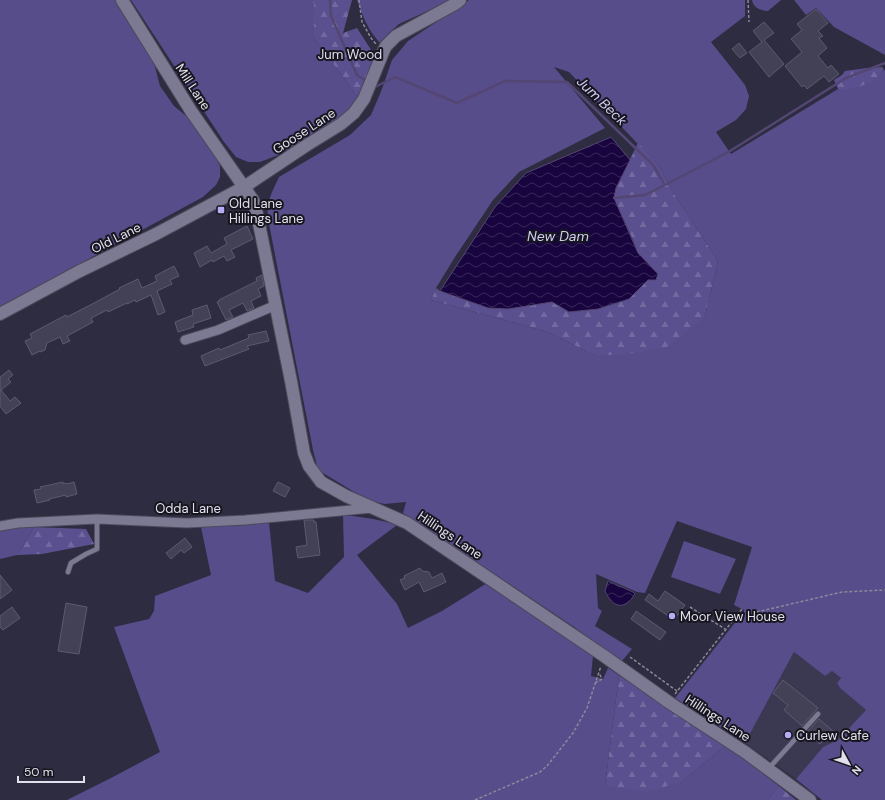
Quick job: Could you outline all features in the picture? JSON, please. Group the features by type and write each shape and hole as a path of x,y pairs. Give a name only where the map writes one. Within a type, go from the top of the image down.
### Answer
{"street":[{"name":"Mill Lane","path":"122,0 191,110 244,187"},
{"path":"384,50 396,36 460,0"},
{"name":"Goose Lane","path":"244,187 341,124 354,113 364,99 384,50"},
{"name":"Hillings Lane","path":"244,187 253,200 257,214 304,453 309,466 321,482 346,496 407,523 604,656 670,703 745,752 810,800"},
{"name":"Old Lane","path":"0,314 78,272 156,234 244,187"},
{"path":"185,340 218,330 276,305"},
{"name":"Odda Lane","path":"0,526 18,523 97,519 187,523 245,520 375,508"}],"lane":[{"path":"68,572 71,563 97,549 97,519"},
{"path":"768,769 818,714"}],"path":[{"path":"359,0 362,22 371,38 384,50"},
{"path":"748,0 749,22"},
{"path":"737,615 744,615 842,592 885,590"},
{"path":"690,607 726,629"},
{"path":"630,657 677,691 742,609"},
{"path":"475,800 540,772 547,766 573,733 587,708 604,656"},
{"path":"596,683 602,679 599,673"}],"shaded area":[{"path":"0,0 116,0 154,63 160,86 174,106 191,120 215,155 220,166 220,177 216,185 203,197 0,307"},
{"path":"131,0 311,0 314,4 314,38 359,99 351,111 303,142 281,154 260,162 248,162 236,157 224,142"},
{"path":"357,0 450,0 399,24 380,43 366,23"},
{"path":"469,0 745,0 745,16 711,42 745,85 749,96 746,109 736,120 716,132 731,154 838,89 854,89 885,70 885,800 822,800 796,779 823,747 838,740 866,710 840,688 837,683 841,678 832,671 825,676 794,652 745,743 675,698 738,619 744,616 744,610 734,605 752,547 677,521 645,593 637,592 596,574 598,608 602,611 595,626 632,649 621,662 574,627 403,513 406,502 385,504 375,502 356,493 318,470 269,224 267,206 279,177 350,135 371,115 392,60 408,41","holes":["554,67 569,72 659,166 671,189 718,261 705,316 620,355 594,355 548,332 431,300 436,288 455,257 493,200 519,172 605,128"]},
{"path":"752,0 781,0 768,11 757,8"},
{"path":"794,0 885,0 885,55 834,27 816,8 806,15"},
{"path":"343,515 363,517 397,525 357,555 397,604 408,628 442,611 487,583 593,656 591,676 603,679 608,668 619,675 605,786 684,780 725,746 779,786 767,800 67,800 160,752 114,627 149,619 154,611 155,596 211,575 201,527 269,522 275,581 308,593 344,557"},
{"path":"34,527 17,555 0,559 0,529"},
{"path":"684,541 736,559 720,594 671,577"},
{"path":"794,652 825,676 832,671 841,678 837,683 840,688 866,710 838,741 823,747 796,779 745,743"}],"green space":[{"name":"Jum Wood","path":"311,0 352,0 343,33 357,28 375,56 366,86 359,99 314,38 314,4"},
{"path":"882,67 884,70 873,81 854,89 838,89 834,80 845,71"},
{"path":"638,143 659,166 671,189 718,261 705,316 667,347 620,355 594,355 548,332 431,300 436,288 440,291 508,309 552,301 569,312 598,309 629,299 648,280 633,240 614,198 616,188"},
{"path":"34,527 86,529 94,544 42,554 17,555"},
{"path":"619,675 725,746 684,780 650,792 605,786"},
{"path":"779,786 796,800 767,800"}],"water":[{"name":"New Dam","path":"611,137 630,160 616,188 614,198 638,253 658,274 656,280 648,280 629,299 598,309 569,312 552,302 508,309 488,308 440,291 495,207 526,173"},
{"path":"608,581 635,594 627,603 623,605 615,604 608,597 605,591"}],"building":[{"path":"816,9 828,23 818,31 823,36 819,38 827,48 818,56 828,68 831,65 839,74 829,82 824,76 807,89 804,85 802,87 785,66 802,52 791,39 802,30 797,24"},
{"path":"764,22 774,33 764,40 784,64 769,77 749,52 762,42 753,31"},
{"path":"739,43 747,53 740,58 732,49"},
{"path":"247,226 253,239 231,250 235,257 227,261 224,256 213,262 212,260 200,267 194,253 207,246 211,253 227,244 224,238"},
{"path":"174,266 179,276 170,280 172,284 157,291 165,312 158,315 151,295 136,302 135,300 108,312 107,310 91,318 93,322 67,336 70,341 63,344 60,337 47,343 45,350 32,355 25,341 32,338 30,334 66,315 67,317 138,279 142,288 157,281 155,276"},
{"path":"262,275 264,286 258,289 261,296 251,301 254,308 247,311 243,303 229,310 233,317 226,320 217,302 257,281 256,278"},
{"path":"207,305 211,318 193,324 194,327 178,332 175,322 193,315 192,310"},
{"path":"266,331 269,341 247,346 249,349 205,366 201,356 249,338 248,335"},
{"path":"9,370 13,375 8,379 11,382 1,390 10,401 15,397 21,403 6,414 0,406 0,377"},
{"path":"63,482 63,484 67,484 74,482 77,494 66,497 66,495 37,503 34,490 41,489 40,487"},
{"path":"278,482 290,488 285,497 273,491"},
{"path":"304,520 314,520 314,522 316,522 320,555 298,558 296,547 307,545"},
{"path":"185,538 192,547 184,553 181,550 171,559 166,553"},
{"path":"420,568 422,571 429,572 432,578 442,573 446,582 424,592 419,582 405,590 400,580 405,578 404,576"},
{"path":"0,575 12,590 0,599"},
{"path":"665,591 685,605 674,620 645,600 649,594 658,601"},
{"path":"66,603 87,607 79,654 58,651"},
{"path":"12,607 20,618 3,630 0,627 0,616"},
{"path":"636,611 666,632 660,640 631,619"},
{"path":"783,680 818,708 802,726 784,710 788,705 773,693"},
{"path":"819,719 834,732 829,737 827,736 820,744 807,732"}],"waterway":[{"name":"Jum Beck","path":"330,0 331,16 357,75 368,82"},
{"name":"Jum Beck","path":"614,198 645,195 730,151 846,78 885,63"},
{"name":"Jum Beck","path":"374,86 375,87 395,77 457,103 505,81 567,82 653,165 665,185"}],"place":[{"name":"Old Lane Hillings Lane","path":"221,210"},
{"name":"Moor View House","path":"672,616"},
{"name":"Curlew Cafe","path":"788,735"}]}
